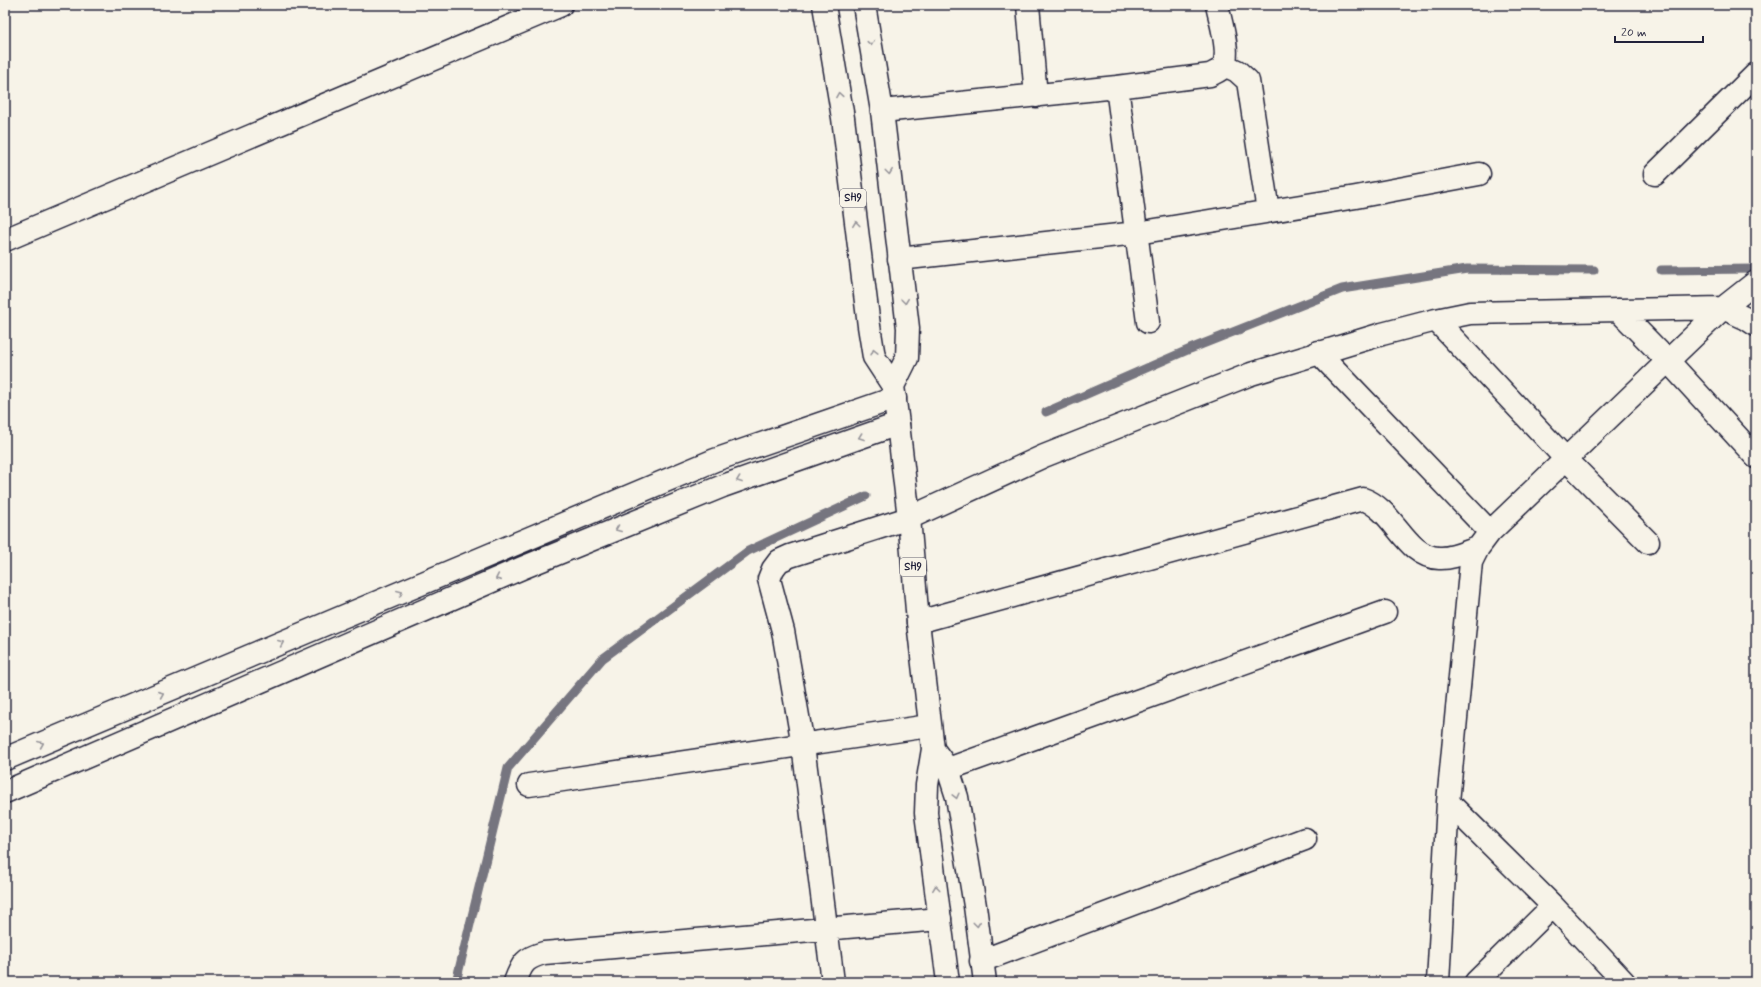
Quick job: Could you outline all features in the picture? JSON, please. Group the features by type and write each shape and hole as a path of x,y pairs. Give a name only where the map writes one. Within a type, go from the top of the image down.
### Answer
{"street":[{"path":"5,240 561,5"},
{"name":"SH9","path":"824,5 843,118 874,357 894,392 909,518 929,726 933,749 927,785 926,813 948,982"},
{"path":"5,759 715,460 894,392 908,358 908,328 882,111 864,5"},
{"path":"1028,5 1036,96"},
{"path":"882,111 1036,96 1210,75 1219,71 1224,65 1226,55 1219,5"},
{"path":"1224,65 1237,71 1248,81 1268,211"},
{"path":"1655,174 1756,74"},
{"path":"1117,87 1148,322"},
{"path":"899,259 1137,233 1479,174"},
{"path":"1438,982 1448,802 1471,562 1484,540 1566,459 1723,308 1756,282"},
{"path":"833,982 803,745 783,631 769,579 773,569 779,561 790,556 909,518 1044,456 1251,374 1318,352 1436,320 1470,313 1723,308 1747,319 1756,325"},
{"path":"1618,310 1668,361 1756,457"},
{"path":"1436,320 1566,459 1648,542"},
{"path":"1318,352 1484,540"},
{"path":"5,792 522,568 723,486 898,424"},
{"path":"918,622 1363,500 1380,508 1409,543 1429,557 1449,557 1484,540"},
{"path":"948,769 1385,612"},
{"path":"529,785 929,726"},
{"name":"SH9","path":"933,749 948,769 957,797 975,906 984,982"},
{"path":"1448,802 1553,906 1624,982"},
{"path":"981,961 1305,839"},
{"path":"1476,982 1553,906"},
{"path":"515,982 523,964 530,957 544,953 940,919"}],"waterway":[{"path":"1046,412 1190,349 1342,289 1467,269 1594,270"},
{"path":"1661,270 1756,269"},
{"path":"456,982 508,768 602,659 748,551 866,496"}]}
